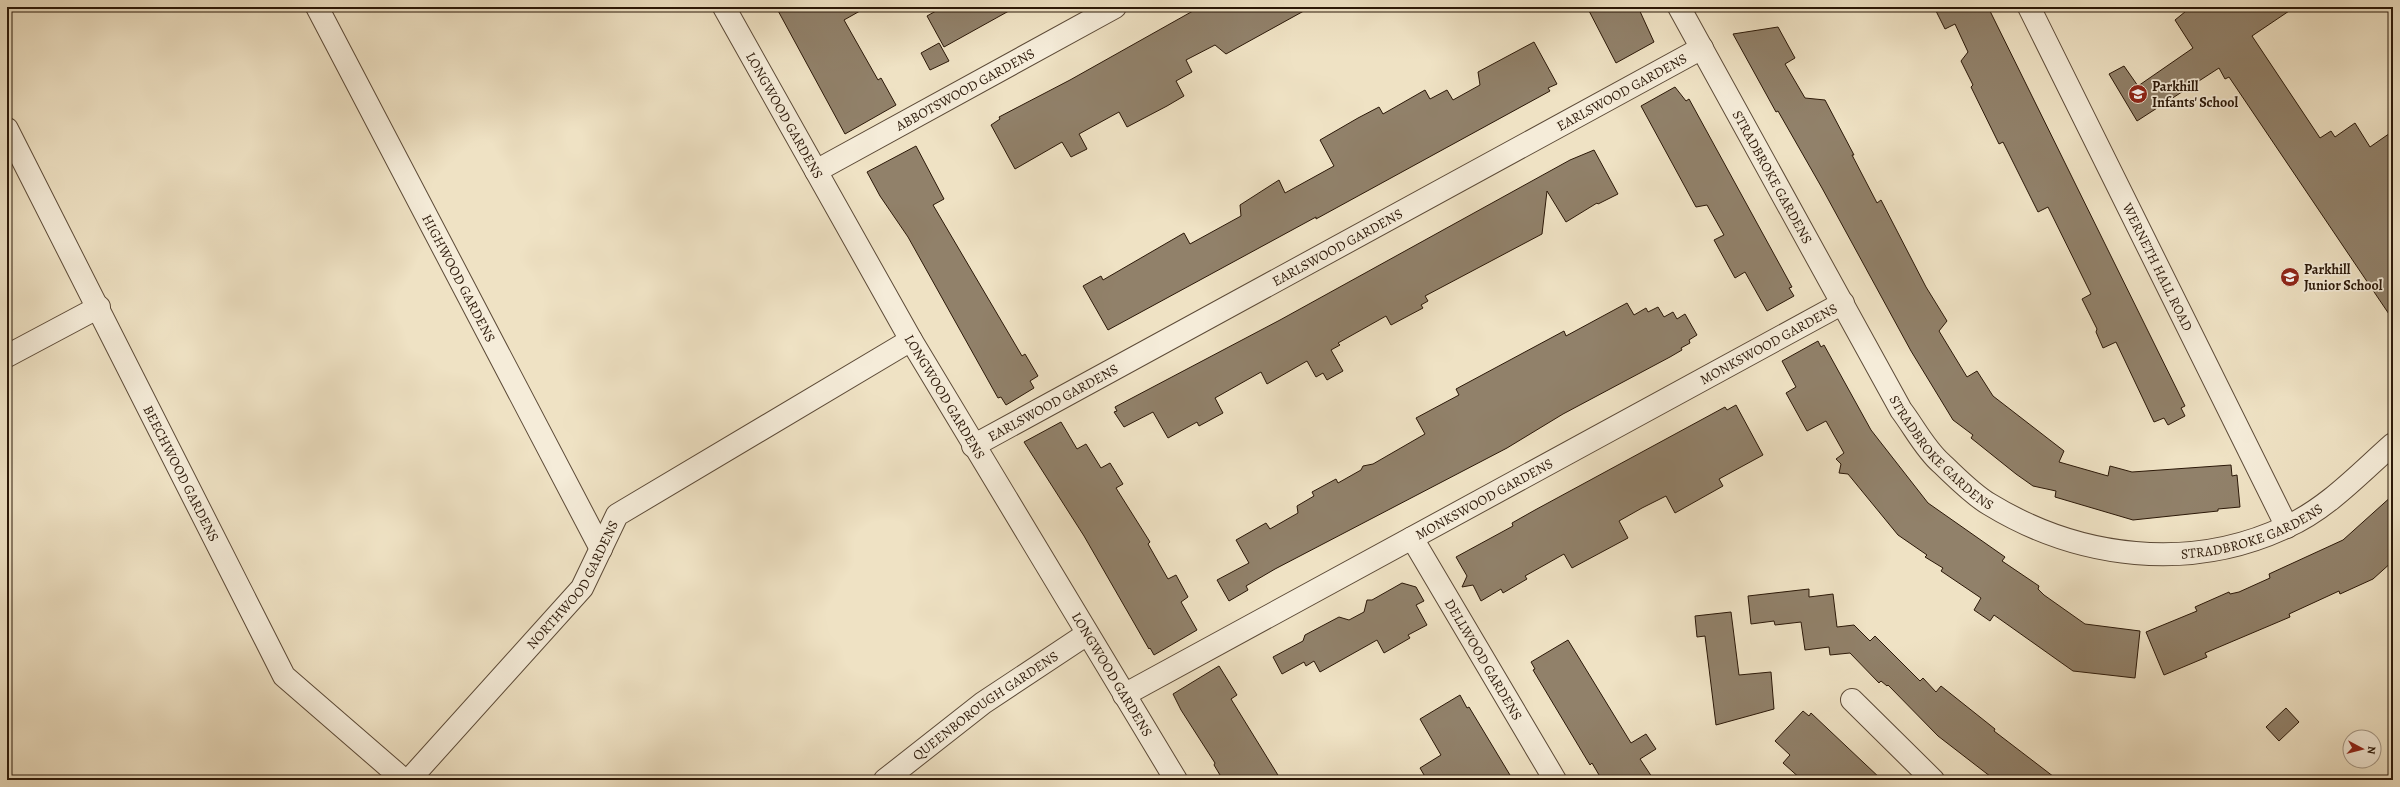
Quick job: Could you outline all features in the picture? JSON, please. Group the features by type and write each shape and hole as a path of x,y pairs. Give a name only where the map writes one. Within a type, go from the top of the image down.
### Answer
{"street":[{"name":"HIGHWOOD GARDENS","path":"317,7 601,549"},
{"name":"LONGWOOD GARDENS","path":"724,7 894,312 1176,780"},
{"name":"ABBOTSWOOD GARDENS","path":"820,179 1115,7"},
{"name":"STRADBROKE GARDENS","path":"1680,7 1901,410 1940,462 1988,503 2045,533 2114,551 2168,556 2232,548 2287,527 2319,508 2393,444"},
{"name":"WERNETH HALL ROAD","path":"2030,7 2287,527"},
{"name":"EARLSWOOD GARDENS","path":"974,446 1702,48"},
{"name":"BEECHWOOD GARDENS","path":"7,129 99,307 284,676 404,780"},
{"name":"MONKSWOOD GARDENS","path":"1124,695 1843,303"},
{"path":"7,356 99,307"},
{"name":"NORTHWOOD GARDENS","path":"408,780 582,588 617,515 911,340"},
{"name":"DELLWOOD GARDENS","path":"1412,538 1555,780"},
{"name":"QUEENBOROUGH GARDENS","path":"885,780 983,703 1087,634"},
{"path":"1852,700 1933,780"}],"building":[{"path":"776,7 867,7 844,20 878,80 881,78 896,105 845,134"},
{"path":"943,7 1016,7 944,47 927,16"},
{"path":"1200,7 1311,7 1226,54 1215,45 1186,60 1192,72 1176,81 1184,96 1167,106 1127,127 1119,112 1079,134 1087,149 1071,157 1062,142 1015,169 991,125 1000,119 999,117 1070,80"},
{"path":"1587,7 1638,7 1654,42 1616,63"},
{"path":"1934,7 1988,7 2185,406 2181,408 2185,416 2168,425 2164,418 2154,422 2116,342 2103,348 2096,332 2097,329 2082,299 2091,294 2048,207 2038,212 2003,142 1999,144 1971,87 1973,85 1961,61 1968,52 1955,24 1945,29"},
{"path":"2191,7 2295,7 2252,36 2320,138 2331,131 2335,137 2355,123 2370,147 2393,131 2393,320 2229,77 2225,79 2219,68 2137,121 2109,74 2124,66 2138,86 2193,48 2175,20"},
{"path":"1778,27 1795,58 1785,64 1805,98 1825,100 1877,203 1881,200 1926,287 1947,321 1939,331 1967,377 1977,371 1993,396 2064,451 2059,462 2108,476 2110,466 2132,472 2231,465 2232,476 2237,475 2240,507 2218,509 2218,511 2133,520 2055,497 2056,491 2033,486 1971,438 1973,435 1953,420 1911,351 1822,188 1778,111 1776,112 1733,34"},
{"path":"1534,42 1557,84 1548,88 1550,91 1316,219 1316,217 1108,330 1083,286 1101,276 1103,280 1184,233 1190,244 1241,216 1240,205 1279,180 1285,193 1334,166 1320,140 1358,118 1379,107 1383,114 1425,90 1430,99 1447,90 1453,100 1480,85 1478,72"},
{"path":"939,43 949,61 930,70 921,53"},
{"path":"1675,87 1686,101 1689,99 1792,287 1789,288 1794,296 1767,311 1745,272 1735,278 1714,240 1724,235 1707,205 1696,207 1641,106"},
{"path":"916,146 944,199 933,205 1022,356 1025,354 1038,376 1030,381 1034,388 1006,405 1001,397 998,398 908,237 880,196 867,172"},
{"path":"1594,150 1618,194 1598,204 1597,203 1566,222 1547,191 1542,234 1425,296 1428,301 1421,305 1423,308 1391,325 1386,316 1338,343 1340,345 1331,350 1343,371 1327,380 1323,373 1316,377 1307,361 1267,384 1261,372 1215,398 1223,413 1199,426 1197,422 1168,438 1153,412 1124,427 1114,412 1117,411 1115,407 1280,320 1570,160"},
{"path":"1627,303 1634,315 1646,308 1648,312 1658,307 1664,317 1673,312 1677,319 1685,314 1697,335 1689,340 1690,343 1681,348 1682,350 1670,357 1563,414 1507,448 1275,569 1246,586 1248,590 1229,601 1217,580 1249,563 1236,540 1266,523 1270,529 1298,513 1297,506 1314,496 1312,492 1336,479 1338,483 1361,470 1363,466 1373,464 1425,434 1416,418 1459,395 1456,389 1564,331 1566,336"},
{"path":"1818,341 1821,347 1824,345 1871,430 1928,503 2005,557 2002,561 2039,586 2038,589 2044,595 2085,624 2140,631 2135,678 2073,671 1994,615 1990,621 1974,610 1981,598 1941,571 1943,568 1925,557 1927,555 1898,535 1848,474 1839,473 1841,464 1836,459 1844,453 1826,421 1807,431 1786,393 1796,387 1782,361"},
{"path":"1736,405 1763,455 1719,479 1723,486 1675,513 1666,496 1642,508 1619,521 1628,538 1572,568 1564,554 1525,576 1527,579 1503,593 1501,589 1481,601 1473,585 1462,587 1467,576 1456,557 1513,526 1512,523 1535,510 1725,407 1727,410"},
{"path":"1061,422 1077,449 1086,444 1101,468 1110,463 1123,484 1116,488 1150,542 1148,544 1168,579 1176,575 1188,597 1181,602 1197,630 1154,655 1150,648 1149,649 1084,536 1024,442"},
{"path":"2393,495 2393,561 2373,579 2340,594 2339,591 2289,614 2290,617 2205,653 2207,657 2164,675 2146,632 2197,611 2195,607 2229,592 2230,594 2239,592 2270,578 2269,574 2343,540"},
{"path":"1402,583 1416,587 1424,601 1416,605 1427,625 1408,635 1410,638 1384,653 1377,640 1320,672 1314,661 1306,666 1304,662 1282,674 1273,657 1303,641 1305,635 1339,617 1349,620 1364,612 1367,600 1372,600"},
{"path":"1809,589 1809,597 1833,594 1837,627 1854,625 1870,641 1875,636 1920,681 1923,678 1936,692 1941,686 1995,729 1994,731 2058,780 1995,780 1938,736 1888,685 1887,686 1881,681 1879,683 1850,653 1830,655 1829,647 1805,650 1801,622 1775,625 1774,621 1751,624 1748,596"},
{"path":"1731,612 1739,675 1771,672 1774,709 1716,725 1705,636 1697,637 1695,616"},
{"path":"1568,640 1631,743 1646,734 1656,749 1640,759 1654,780 1602,780 1592,763 1590,765 1533,670 1535,669 1531,662"},
{"path":"1219,666 1237,695 1231,699 1281,780 1223,780 1214,765 1215,763 1181,710 1173,694"},
{"path":"1460,695 1467,708 1469,707 1513,780 1427,780 1420,768 1441,755 1420,719"},
{"path":"2286,708 2299,722 2279,741 2266,727"},
{"path":"1803,711 1809,716 1811,713 1882,780 1802,780 1783,763 1790,755 1775,741"}],"place":[{"name":"Parkhill Infants' School","path":"2138,94"},
{"name":"Parkhill Junior School","path":"2290,277"}]}
